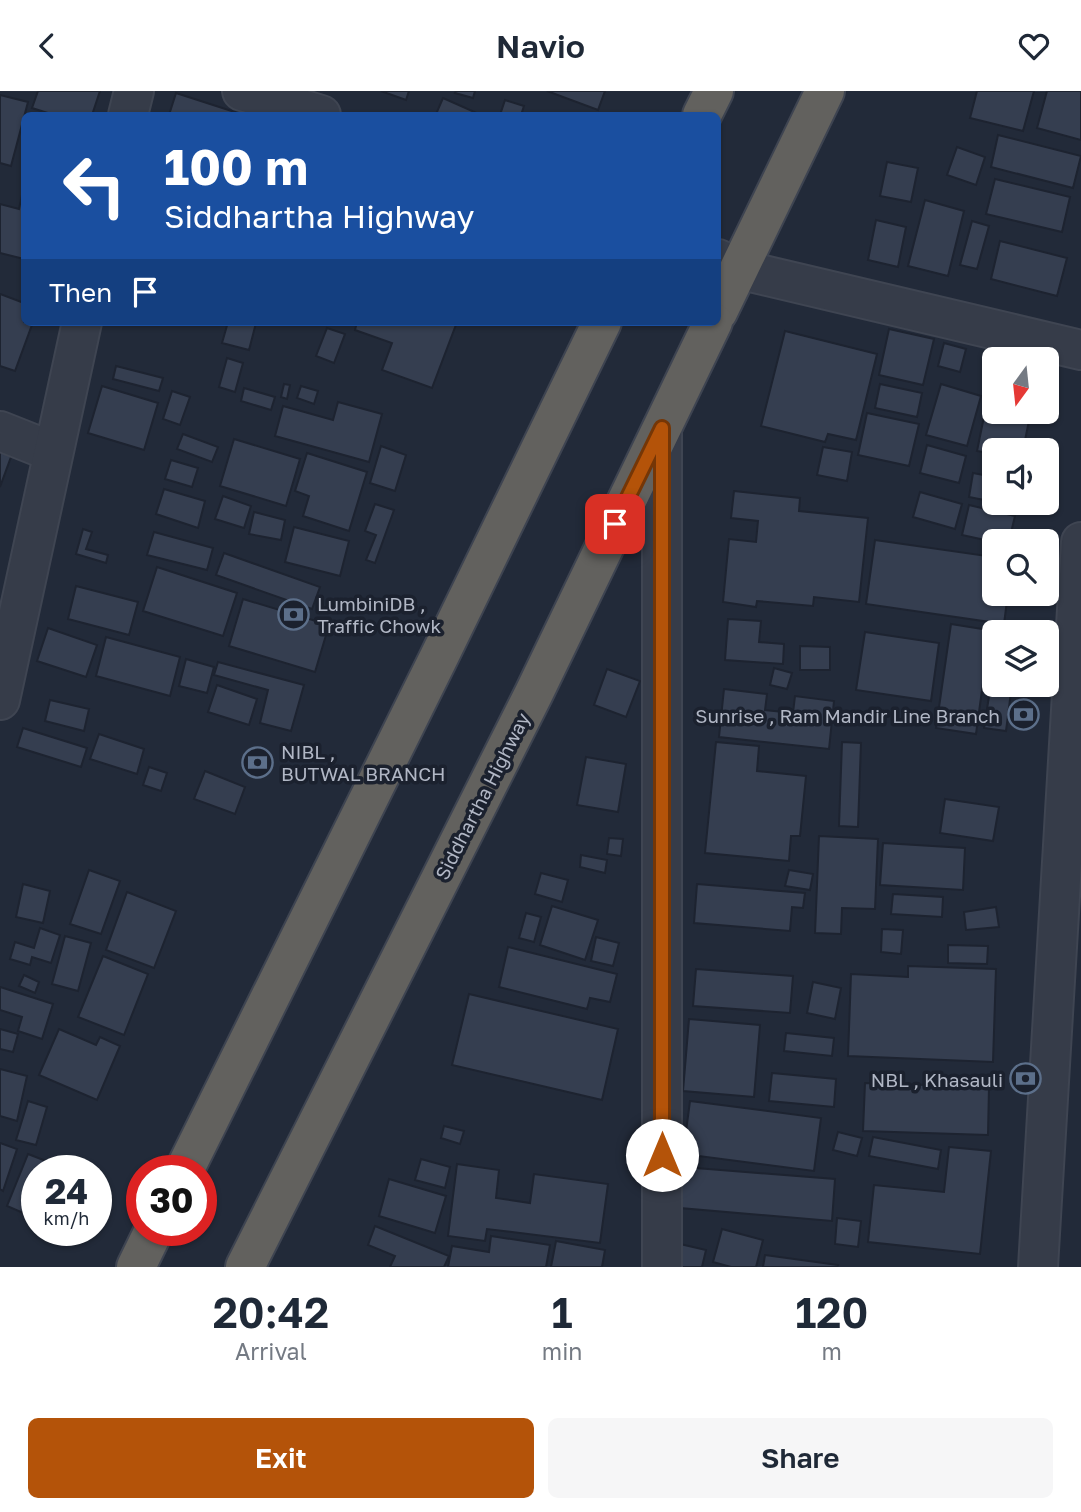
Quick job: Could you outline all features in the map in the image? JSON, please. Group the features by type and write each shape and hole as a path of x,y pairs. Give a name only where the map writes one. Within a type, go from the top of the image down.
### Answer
{"highway":[{"path":"704,112 714,91"},
{"path":"721,298 728,264 825,91"},
{"path":"192,1155 432,671 599,326"},
{"name":"Siddhartha Highway","path":"245,1267 534,693 711,326"},
{"path":"136,1267 146,1246"}],"street":[{"path":"129,112 134,91"},
{"path":"242,91 311,112"},
{"path":"728,264 1081,350"},
{"path":"0,700 7,627 81,326"},
{"path":"662,428 662,1267"},
{"path":"0,431 52,452"},
{"path":"1038,1267 1081,542"}],"building":[{"path":"38,91 100,91 93,112 45,112 32,108"},
{"path":"381,91 409,91 406,100"},
{"path":"475,91 473,98 455,93"},
{"path":"547,91 605,91 598,110"},
{"path":"977,91 1034,91 1023,131 970,118"},
{"path":"1047,91 1081,91 1081,140 1037,128"},
{"path":"176,93 235,112 170,112"},
{"path":"0,95 28,102 25,112 21,112 21,128 11,166 0,163"},
{"path":"443,98 474,112 437,112"},
{"path":"505,100 524,106 522,112 501,112"},
{"path":"998,135 1081,156 1073,188 991,167"},
{"path":"957,147 985,157 976,185 947,175"},
{"path":"887,162 918,168 911,202 880,196"},
{"path":"995,179 1070,197 1062,232 986,214"},
{"path":"21,200 21,258 0,253 0,204 19,209"},
{"path":"925,200 964,211 948,276 908,266"},
{"path":"876,220 906,227 898,267 868,260"},
{"path":"972,221 989,226 977,269 960,265"},
{"path":"1000,241 1067,258 1057,296 991,279"},
{"path":"0,294 21,302 21,326 32,326 15,371 0,366"},
{"path":"227,326 255,326 249,350 222,343"},
{"path":"356,326 455,326 432,388 382,370 392,343 355,330"},
{"path":"327,328 345,334 334,363 316,356"},
{"path":"889,329 934,339 923,385 879,375"},
{"path":"785,331 877,354 856,440 828,434 825,442 761,426"},
{"path":"944,343 966,349 960,372 938,366"},
{"path":"227,358 243,363 235,392 219,387"},
{"path":"116,366 163,378 159,391 113,379"},
{"path":"284,384 290,385 287,399 281,397"},
{"path":"880,384 922,393 917,417 875,408"},
{"path":"941,384 981,396 967,446 926,435"},
{"path":"102,386 158,403 144,450 88,433"},
{"path":"301,386 318,391 314,404 297,398"},
{"path":"244,388 275,397 271,410 241,401"},
{"path":"172,391 190,397 180,425 163,419"},
{"path":"338,402 382,414 369,462 275,436 283,406 333,420"},
{"path":"867,413 919,424 909,466 858,455"},
{"path":"982,424 1028,424 1025,438 982,438 982,452 977,451"},
{"path":"183,434 218,447 212,462 177,449"},
{"path":"234,439 300,459 286,506 220,486"},
{"path":"0,441 15,446 0,487"},
{"path":"927,445 966,456 959,483 920,473"},
{"path":"381,446 406,455 395,491 370,483"},
{"path":"823,447 852,452 847,481 817,475"},
{"path":"307,453 367,472 349,531 303,516 309,496 295,491"},
{"path":"171,460 198,468 192,487 165,479"},
{"path":"973,473 982,475 982,500 969,497"},
{"path":"164,489 205,501 198,528 156,514"},
{"path":"734,491 800,498 799,511 868,518 859,602 814,597 813,606 757,601 756,607 723,602 729,539 756,542 758,521 731,518"},
{"path":"920,492 962,504 955,529 913,517"},
{"path":"223,496 251,506 244,528 215,519"},
{"path":"375,504 394,510 375,563 366,560 376,535 365,531"},
{"path":"969,505 982,508 982,515 1015,516 1012,529 982,529 982,539 962,535"},
{"path":"254,512 285,520 281,540 249,534"},
{"path":"294,527 349,541 340,576 285,562"},
{"path":"83,529 92,532 86,549 108,555 106,563 76,554"},
{"path":"154,532 213,548 207,570 147,555"},
{"path":"875,540 982,555 982,606 1006,606 1005,620 982,621 866,604"},
{"path":"224,553 320,587 312,609 216,575"},
{"path":"157,567 237,593 223,636 143,611"},
{"path":"76,586 138,602 129,635 68,619"},
{"path":"243,599 329,625 315,672 229,646"},
{"path":"728,619 761,621 759,642 784,644 783,664 725,660"},
{"path":"951,624 982,629 982,690 976,734 936,728"},
{"path":"48,628 97,645 86,677 37,661"},
{"path":"865,632 939,643 931,701 856,690"},
{"path":"106,637 180,657 170,696 96,676"},
{"path":"800,646 830,647 830,670 800,670"},
{"path":"186,659 214,667 207,693 179,686"},
{"path":"218,662 304,685 291,731 260,723 268,690 214,675"},
{"path":"774,668 792,673 787,689 770,685"},
{"path":"607,669 640,681 626,717 594,705"},
{"path":"217,685 257,699 249,725 208,712"},
{"path":"724,689 767,694 765,710 793,713 795,696 834,701 829,749 719,737"},
{"path":"989,697 1010,697 1006,731 984,728"},
{"path":"50,700 89,709 84,731 45,721"},
{"path":"23,728 87,748 81,767 17,747"},
{"path":"99,734 144,749 137,774 90,759"},
{"path":"716,742 759,746 757,771 806,776 800,836 791,836 789,861 705,853"},
{"path":"842,742 861,743 858,827 839,826"},
{"path":"586,757 626,764 618,812 577,805"},
{"path":"149,767 167,773 161,791 143,785"},
{"path":"205,771 245,787 235,814 194,799"},
{"path":"945,799 999,807 993,841 940,833"},
{"path":"819,836 878,839 875,909 842,908 841,934 815,933"},
{"path":"609,838 623,839 621,856 607,854"},
{"path":"883,843 965,848 963,890 880,885"},
{"path":"581,855 607,860 605,873 580,867"},
{"path":"89,870 120,881 101,934 70,924"},
{"path":"789,870 813,874 810,890 785,886"},
{"path":"541,873 568,880 562,902 535,894"},
{"path":"23,884 50,891 43,923 16,917"},
{"path":"697,884 805,893 803,908 792,907 790,931 694,923"},
{"path":"127,892 176,911 154,968 106,950"},
{"path":"893,894 943,897 942,917 891,914"},
{"path":"552,906 598,920 585,960 540,945"},
{"path":"996,907 999,927 966,930 964,912"},
{"path":"526,913 541,917 534,942 519,938"},
{"path":"40,928 60,935 51,963 32,957 30,965 10,959 15,942 34,948"},
{"path":"882,929 903,930 901,954 881,952"},
{"path":"65,936 91,943 78,991 52,984"},
{"path":"596,937 619,943 613,966 591,961"},
{"path":"948,945 988,946 987,964 948,963"},
{"path":"508,947 617,974 610,1002 590,998 587,1009 499,987"},
{"path":"103,956 148,974 124,1035 78,1017"},
{"path":"908,966 996,969 993,1062 848,1056 851,974 908,977"},
{"path":"696,969 793,976 790,1013 693,1006"},
{"path":"24,975 39,982 35,993 19,986"},
{"path":"813,982 841,988 835,1019 807,1013"},
{"path":"0,987 53,1004 42,1039 18,1031 22,1017 0,1010"},
{"path":"469,994 618,1029 602,1100 452,1065"},
{"path":"689,1019 760,1025 754,1097 683,1091"},
{"path":"0,1029 18,1034 13,1052 0,1049"},
{"path":"59,1029 96,1045 100,1037 120,1046 97,1100 39,1075"},
{"path":"786,1033 834,1038 832,1056 784,1051"},
{"path":"0,1069 27,1076 17,1121 0,1116"},
{"path":"772,1073 836,1079 834,1107 769,1101"},
{"path":"865,1083 989,1087 988,1135 863,1131"},
{"path":"28,1101 47,1107 36,1145 16,1140"},
{"path":"690,1101 821,1118 814,1171 683,1154"},
{"path":"444,1126 464,1131 460,1144 441,1138"},
{"path":"838,1132 862,1138 857,1156 833,1150"},
{"path":"873,1137 941,1150 938,1169 869,1156"},
{"path":"0,1143 17,1149 3,1191 0,1189"},
{"path":"949,1147 991,1151 980,1254 868,1242 874,1185 944,1192"},
{"path":"421,1159 450,1167 445,1188 415,1180"},
{"path":"457,1164 499,1170 496,1198 530,1203 534,1174 608,1184 600,1243 487,1229 485,1241 448,1236"},
{"path":"683,1167 835,1179 832,1221 680,1208"},
{"path":"21,1171 21,1212 7,1206"},
{"path":"389,1179 446,1196 435,1233 379,1216"},
{"path":"837,1218 861,1221 858,1247 835,1244"},
{"path":"375,1226 449,1256 444,1267 390,1267 395,1256 368,1245"},
{"path":"722,1229 763,1240 756,1267 731,1267 713,1262"},
{"path":"491,1236 550,1245 546,1267 448,1267 452,1246 489,1252"},
{"path":"556,1241 605,1250 602,1267 551,1267"},
{"path":"680,1244 706,1250 702,1267 675,1267"},
{"path":"765,1255 838,1265 763,1267"}],"place":[{"name":"LumbiniDB , Traffic Chowk","path":"294,614"},
{"name":"Sunrise , Ram Mandir Line Branch","path":"1023,715"},
{"name":"NIBL , BUTWAL BRANCH","path":"258,762"},
{"name":"NBL , Khasauli","path":"1026,1079"}],"route":[{"path":"615,524 662,428 662,1155"}]}
